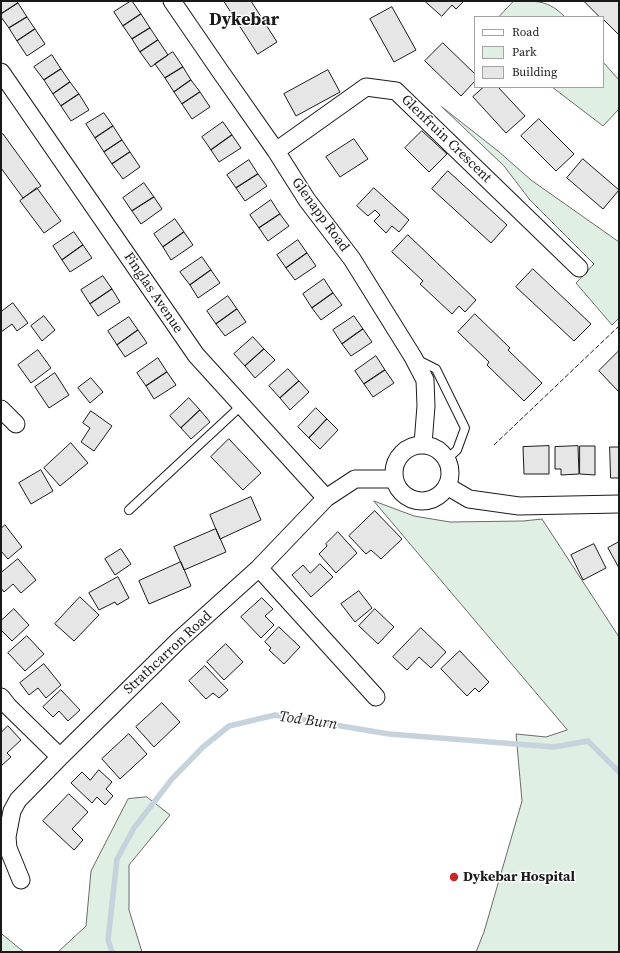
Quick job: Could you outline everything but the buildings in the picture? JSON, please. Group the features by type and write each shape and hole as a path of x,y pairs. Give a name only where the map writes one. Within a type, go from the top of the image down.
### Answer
{"street":[{"name":"Glenapp Road","path":"172,1 276,151 307,200 352,259 413,357 425,380 426,406 423,444"},
{"name":"Finglas Avenue","path":"1,72 196,355 326,498"},
{"name":"Glenfruin Crescent","path":"276,151 366,87 396,91 579,268"},
{"path":"1,409 16,424"},
{"path":"423,444 436,448 447,459 450,468 450,478 447,486 441,494 431,500 425,501 413,500 404,496 399,491 393,479 393,469 397,457 404,450 415,445 423,444"},
{"name":"Strathcarron Road","path":"21,880 5,848 12,811 18,800 179,640 259,568 326,498 355,479 393,479"},
{"path":"447,486 469,499 519,506 619,504"},
{"path":"259,568 376,697"},
{"path":"1,697 8,706 60,757"}],"lane":[{"path":"413,357 436,369 465,428 457,450 447,459"},
{"path":"129,510 242,405"}],"green space":[{"path":"514,1 530,1 548,4 564,16 500,16"},
{"path":"604,63 619,80 619,109 603,126 553,88 604,88"},
{"path":"442,107 498,151 531,180 619,242 619,318 612,325 576,283 594,264 530,200 504,166"},
{"path":"374,501 414,516 450,522 523,521 542,519 619,637 619,952 476,952 484,932 522,801 516,734 546,737 567,730"},
{"path":"147,797 170,815 129,865 129,910 142,952 58,952 86,926 91,871 128,799"},
{"path":"1,933 3,935 24,952 1,952"}],"waterway":[{"name":"Tod Burn","path":"112,952 108,940 117,859 134,828 172,779 203,747 229,726 275,715 389,734 554,747 588,741 619,772"}],"fence":[{"path":"494,445 619,326"}],"place":[{"name":"Dykebar Hospital","path":"454,877"}],"district":[{"name":"Dykebar","path":"244,20"}]}
